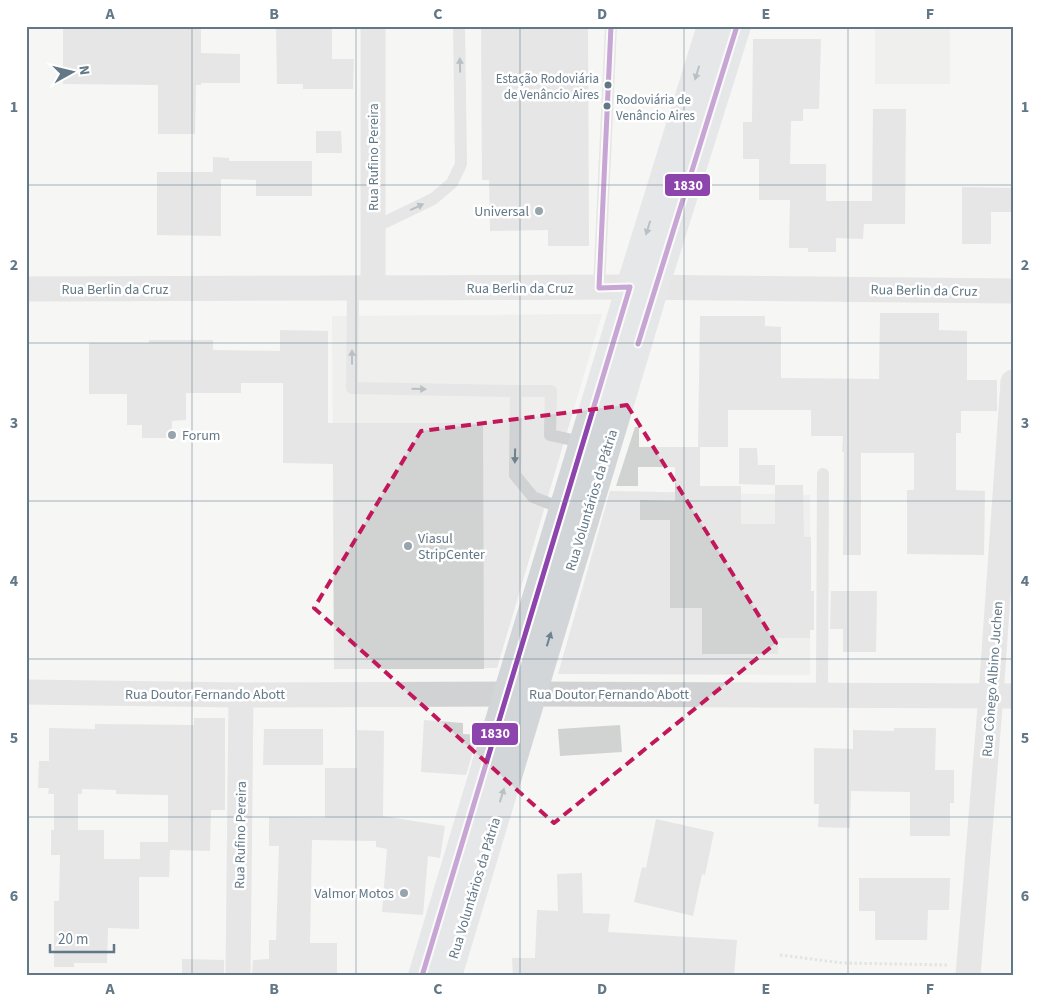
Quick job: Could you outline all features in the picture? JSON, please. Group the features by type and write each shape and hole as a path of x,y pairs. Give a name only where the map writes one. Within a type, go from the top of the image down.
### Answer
{"main road":[{"name":"Rua Voluntários da Pátria","path":"699,106 711,26"},
{"name":"Rua Voluntários da Pátria","path":"422,976 460,893 642,287 699,106 737,26"},
{"name":"Rua Voluntários da Pátria","path":"448,976 460,893"}],"street":[{"name":"Rua Rufino Pereira","path":"363,288 373,228 373,26"},
{"name":"Rua Berlin da Cruz","path":"26,289 642,287 1013,291"},
{"name":"Rua Cônego Albino Juchen","path":"968,970 1002,696 1013,382"},
{"name":"Rua Doutor Fernando Abott","path":"26,692 241,695 1002,696"},
{"name":"Rua Rufino Pereira","path":"238,976 241,695"}],"lane":[{"path":"373,228 434,199 452,183 461,164 459,26"},
{"path":"598,288 611,26"},
{"path":"363,288 352,388 551,391 550,435 595,445"},
{"path":"516,391 515,476 533,496 574,512"},
{"path":"822,695 823,474"}],"path":[{"path":"780,955 843,963 968,970"}],"highlighted area":[{"path":"627,405 776,643 554,823 314,608 421,431"}],"shaded area":[{"path":"875,26 950,26 950,84 875,84"},
{"path":"602,314 497,668 334,669 332,316"},
{"path":"610,491 810,495 810,675 558,674"}],"building":[{"path":"63,26 201,26 201,53 240,54 240,83 201,83 201,85 196,85 195,134 158,134 158,85 63,84"},
{"path":"276,26 332,26 332,59 354,59 353,89 303,89 303,84 277,84"},
{"path":"481,26 588,26 589,246 548,246 548,230 490,231 489,180 482,180"},
{"path":"753,39 821,39 819,109 803,109 803,121 791,121 790,164 826,164 826,201 872,201 873,109 906,109 905,224 864,224 863,239 836,238 836,252 808,252 808,248 789,248 790,200 759,200 759,159 743,159 743,122 752,122"},
{"path":"316,131 341,131 342,153 316,153"},
{"path":"213,157 229,158 229,161 312,161 312,196 256,196 256,180 221,179 221,236 157,235 157,172 213,172"},
{"path":"962,187 1013,188 1013,212 991,212 991,244 962,244"},
{"path":"880,313 939,313 939,330 967,331 967,380 997,380 997,411 961,411 961,433 956,433 956,490 985,491 984,555 907,554 907,490 914,490 914,453 861,453 861,555 843,555 843,436 811,436 811,410 728,410 728,447 698,447 700,316 765,316 765,326 781,327 781,378 879,379"},
{"name":"Viasul StripCenter","path":"280,330 328,331 328,423 483,423 484,669 334,669 333,464 283,463 283,383 241,383 241,393 186,393 186,420 172,421 172,438 142,438 142,425 127,425 127,394 89,394 89,343 149,343 149,340 213,340 213,350 280,351"},
{"path":"635,427 639,427 639,447 700,447 700,486 741,486 741,524 775,524 775,485 803,485 804,537 811,537 811,591 814,591 814,630 810,630 810,638 778,638 778,654 702,654 702,608 670,608 670,520 640,520 640,500 675,501 675,467 638,467 638,486 616,486"},
{"path":"739,448 757,448 758,465 775,465 775,485 739,484"},
{"path":"831,591 877,591 876,652 843,652 843,629 830,629"},
{"path":"194,718 225,718 225,810 211,810 210,851 170,850 169,877 139,877 139,929 108,928 107,963 74,963 74,967 54,967 54,901 59,901 60,855 51,855 51,830 54,830 54,794 48,794 49,788 38,788 39,761 49,761 49,728 95,729 95,724 194,725","holes":["82,789 116,790 116,794 168,795 168,842 140,842 140,859 104,859 104,830 78,830 78,794 82,794"]},
{"path":"424,720 463,723 463,734 478,735 466,775 421,772"},
{"path":"620,725 622,752 560,756 558,729"},
{"path":"894,728 936,728 935,770 954,770 954,803 950,803 950,836 910,836 910,792 851,791 850,828 818,827 819,804 814,804 814,748 853,749 853,730 894,731"},
{"path":"264,729 323,729 323,765 263,765"},
{"path":"357,730 384,731 383,816 445,826 440,858 428,856 423,915 382,912 387,849 376,847 376,841 312,840 310,943 337,943 337,976 252,976 253,960 269,959 269,940 276,940 279,846 269,846 269,817 325,818 325,768 357,768"},
{"path":"656,819 714,832 705,875 702,874 693,916 634,902 642,867 646,868"},
{"path":"582,873 583,913 610,914 608,932 737,940 734,976 513,976 512,958 535,958 537,910 558,911 557,874"},
{"path":"859,878 950,878 949,910 928,910 927,940 875,940 875,911 859,911"},
{"path":"182,959 224,960 224,976 182,976"}],"transit line":[{"name":"1830","path":"422,976 630,287 599,288 611,26"},
{"name":"1830","path":"638,344 737,26"}],"place":[{"name":"Estação Rodoviária de Venâncio Aires","path":"608,85"},
{"name":"Rodoviária de Venâncio Aires","path":"607,106"},
{"name":"Universal","path":"539,211"},
{"name":"Forum","path":"172,435"},
{"name":"Viasul StripCenter","path":"408,546"},
{"name":"Valmor Motos","path":"404,893"}]}
